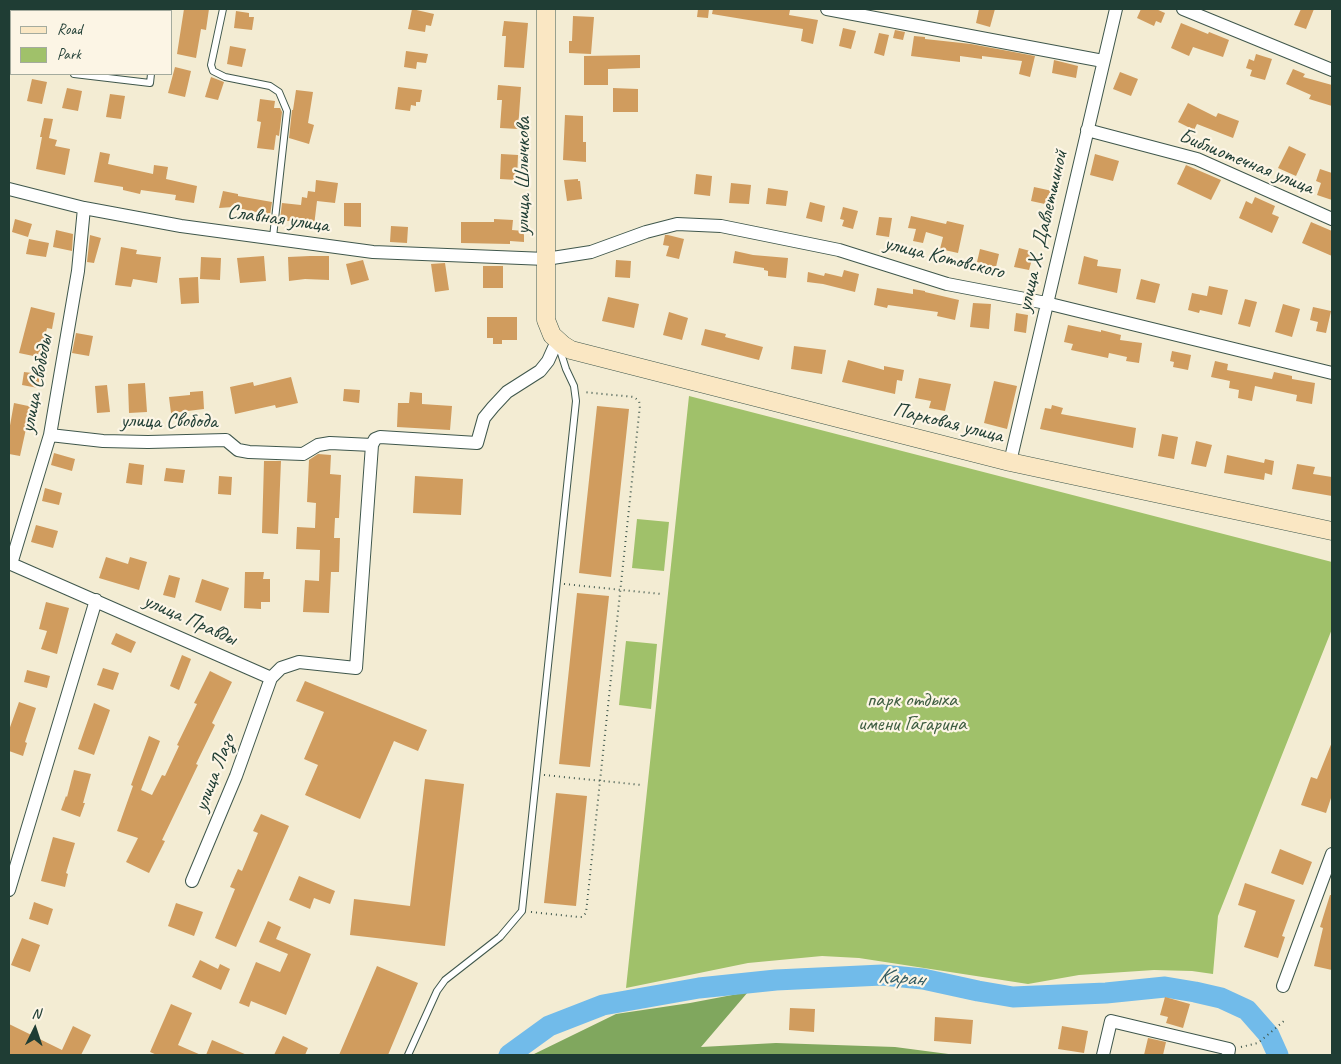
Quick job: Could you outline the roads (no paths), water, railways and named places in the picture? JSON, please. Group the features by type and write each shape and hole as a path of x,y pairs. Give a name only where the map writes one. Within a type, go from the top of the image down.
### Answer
{"street":[{"name":"улица Шлычкова","path":"546,9 546,320 549,329 557,341"},
{"path":"827,9 1103,62"},
{"name":"улица Х. Давлетшиной","path":"1010,462 1116,9"},
{"path":"1183,9 1332,70"},
{"name":"Библиотечная улица","path":"1087,130 1197,159 1332,219"},
{"name":"Славная улица","path":"9,189 84,208 181,226 373,252 546,259"},
{"name":"улица Свободы","path":"10,564 50,435 78,271 84,208"},
{"name":"улица Котовского","path":"546,259 592,252 646,232 677,224 721,226 839,250 947,284 1046,303 1332,373"},
{"path":"271,678 280,668 299,662 356,668 372,445 375,439 380,437 477,443 484,418 492,407 507,392 540,372 548,361 557,341"},
{"name":"Парковая улица","path":"557,341 571,350 1010,462 1332,531"},
{"name":"улица Свобода","path":"50,435 103,441 226,440 238,450 243,451 302,454 318,445 330,443 372,445"},
{"name":"улица Правды","path":"10,564 271,678"},
{"path":"9,890 96,600"},
{"name":"улица Лазо","path":"192,881 236,776 271,678"},
{"path":"1283,986 1332,854"},
{"path":"1103,1055 1111,1021 1228,1052"}],"lane":[{"path":"222,9 211,65 213,71 225,77 270,86 278,92 286,111 273,238"},
{"path":"82,75 150,83 151,75"},
{"path":"408,1055 437,991 445,980 500,937 522,911 576,401 576,391 557,341"}],"waterway":[{"name":"Каран","path":"509,1055 549,1026 603,1005 699,988 776,980 882,975 923,979 1013,997 1106,993 1165,987 1195,992 1221,998 1247,1010 1269,1035 1278,1055"}],"park label":[{"name":"парк отдыха имени Гагарина","path":"912,712"}]}
